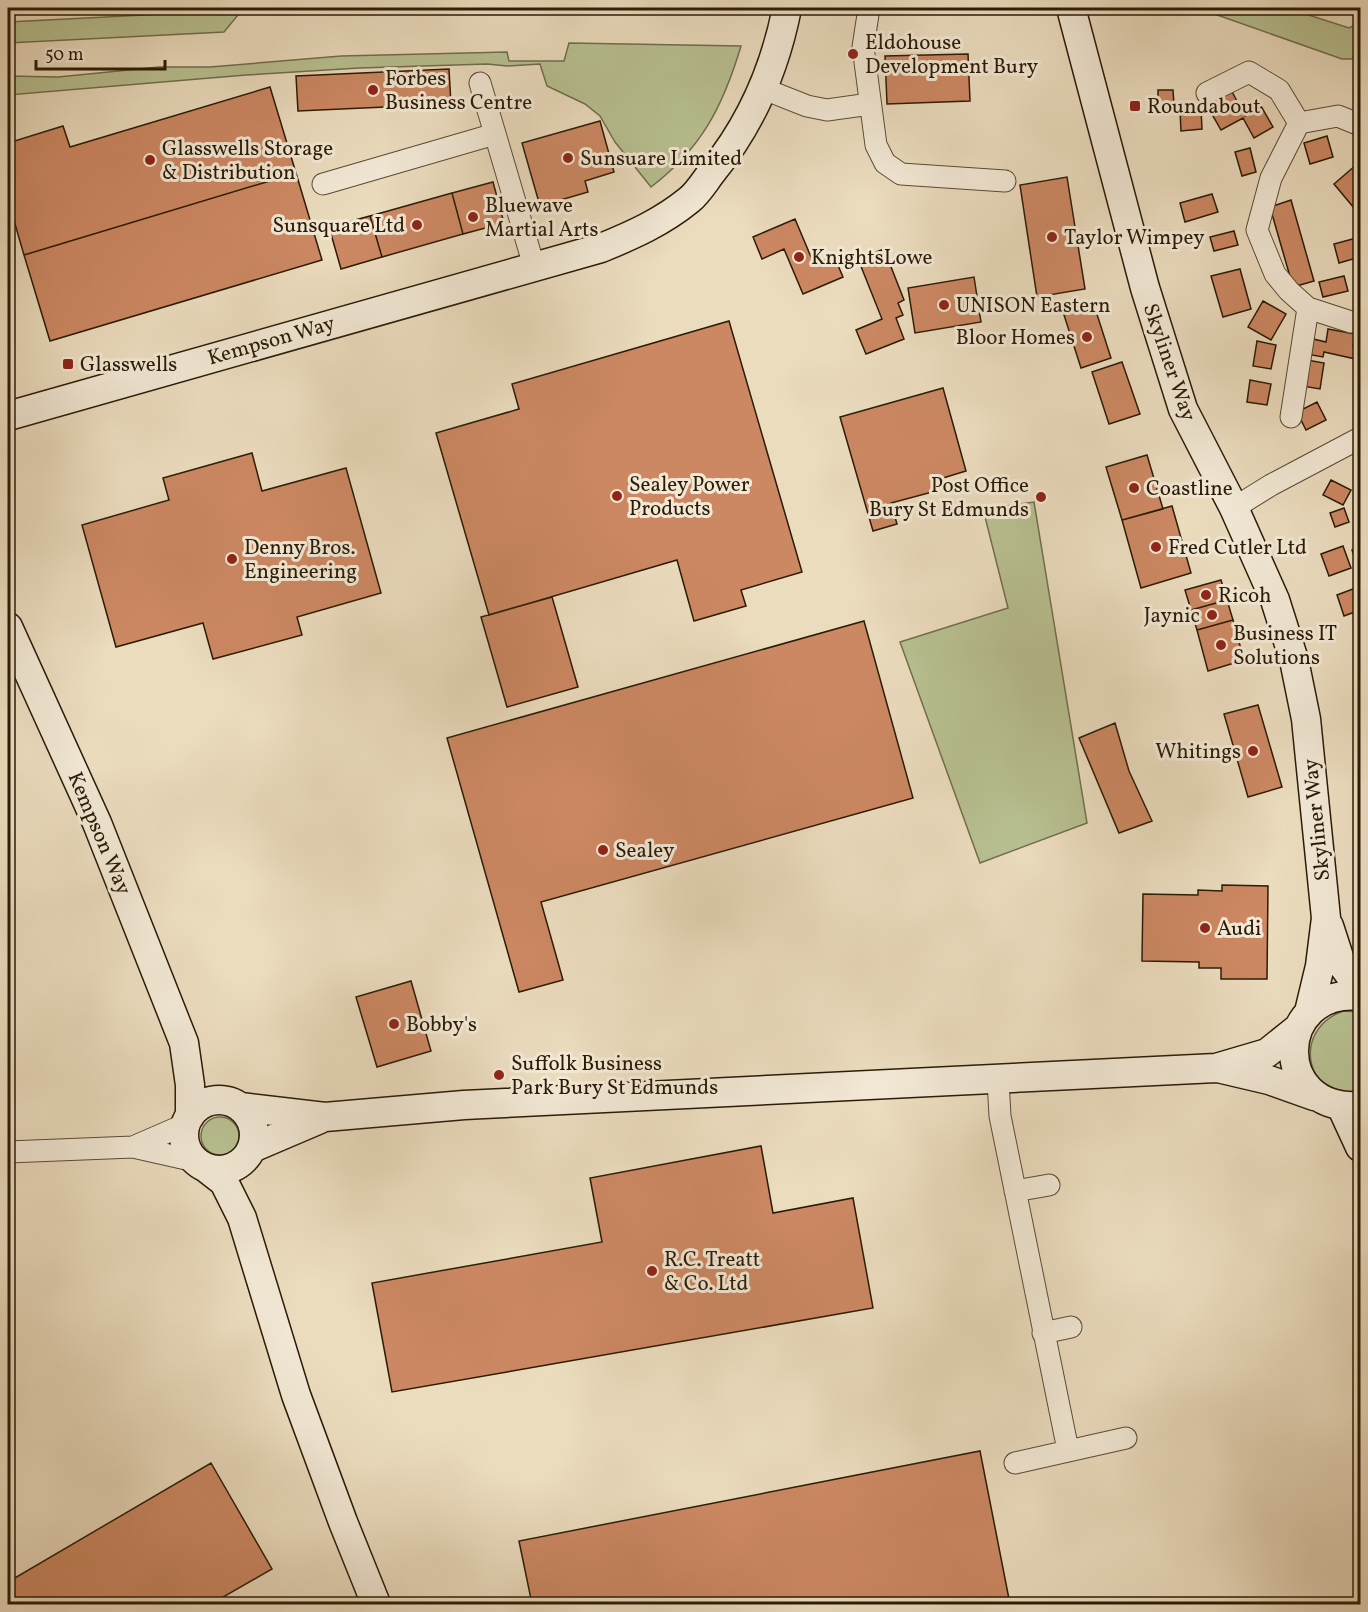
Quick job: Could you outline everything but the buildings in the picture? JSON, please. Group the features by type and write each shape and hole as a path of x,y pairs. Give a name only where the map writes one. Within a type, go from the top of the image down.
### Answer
{"street":[{"name":"Kempson Way","path":"8,416 601,248 647,230 691,199 734,145 764,89 779,47 787,8"},
{"path":"869,8 863,47 876,145 885,163 901,174 1005,181"},
{"name":"Skyliner Way","path":"1071,8 1145,288 1183,409 1234,508 1275,600 1294,660 1306,719 1326,918 1341,963 1360,989"},
{"path":"1207,93 1249,72 1279,90 1299,123"},
{"path":"480,83 534,266"},
{"path":"764,89 807,106 826,110 870,104"},
{"path":"1299,123 1338,116 1360,125"},
{"path":"1299,123 1271,178 1257,230 1275,274 1308,308 1351,322 1360,322"},
{"path":"323,184 495,134"},
{"path":"1291,417 1308,308"},
{"path":"1234,508 1271,485 1360,441"},
{"name":"Kempson Way","path":"8,627 97,823 184,1043 190,1086 188,1120"},
{"name":"Skyliner Way","path":"1314,1096 1302,1082 1294,1065 1293,1047 1320,966 1326,918"},
{"path":"133,1147 188,1120 207,1102 325,1117 464,1106 1216,1068 1267,1053 1324,1001 1341,996 1360,996"},
{"name":"Kempson Way","path":"184,1043 235,1104"},
{"path":"1216,1068 1269,1080 1351,1107 1360,1147"},
{"path":"998,1080 1000,1116 1068,1450"},
{"path":"235,1104 253,1125 249,1153 240,1184 242,1218"},
{"path":"8,1152 133,1147 228,1169 249,1153 325,1117"},
{"path":"188,1120 185,1143 201,1164 224,1182 242,1218 296,1395 376,1605"},
{"path":"1015,1191 1048,1185"},
{"path":"1043,1334 1071,1327"},
{"path":"1015,1463 1126,1438"}],"green space":[{"path":"1208,8 1287,8 1349,28 1360,22 1360,49 1354,52 1353,59 1342,59 1206,11"},
{"path":"242,10 224,32 8,43 8,22"},
{"path":"569,43 741,46 727,88 708,124 684,157 651,187 615,142 600,116 585,104 547,86 540,64 359,68 8,95 9,76 58,77 159,67 210,67 341,56 507,52 509,61 564,61"},
{"path":"1034,502 1087,823 980,863 900,642 1008,608 984,513 999,507"},
{"path":"1343,1011 1360,1012 1360,1093 1342,1093 1327,1087 1317,1077 1311,1063 1311,1048 1315,1034 1326,1021"},
{"path":"220,1117 227,1118 233,1123 238,1129 238,1143 233,1149 227,1154 220,1155 213,1154 207,1149 202,1143 201,1136 202,1129 207,1123 213,1118"}],"place":[{"name":"Eldohouse Development Bury","path":"853,54"},
{"name":"Forbes Business Centre","path":"373,90"},
{"name":"Roundabout","path":"1135,106"},
{"name":"Sunsuare Limited","path":"568,158"},
{"name":"Glasswells Storage & Distribution","path":"150,160"},
{"name":"Bluewave Martial Arts","path":"473,217"},
{"name":"Sunsquare Ltd","path":"417,225"},
{"name":"Taylor Wimpey","path":"1052,237"},
{"name":"KnightsLowe","path":"799,257"},
{"name":"UNISON Eastern","path":"944,305"},
{"name":"Bloor Homes","path":"1087,337"},
{"name":"Glasswells","path":"68,364"},
{"name":"Coastline","path":"1134,488"},
{"name":"Sealey Power Products","path":"617,496"},
{"name":"Post Office Bury St Edmunds","path":"1041,497"},
{"name":"Fred Cutler Ltd","path":"1156,547"},
{"name":"Denny Bros. Engineering","path":"232,559"},
{"name":"Ricoh","path":"1206,595"},
{"name":"Jaynic","path":"1212,615"},
{"name":"Business IT Solutions","path":"1221,645"},
{"name":"Whitings","path":"1253,751"},
{"name":"Sealey","path":"603,850"},
{"name":"Audi","path":"1205,928"},
{"name":"Bobby's","path":"394,1024"},
{"name":"Suffolk Business Park Bury St Edmunds","path":"499,1075"},
{"name":"R.C. Treatt & Co. Ltd","path":"652,1271"}]}
